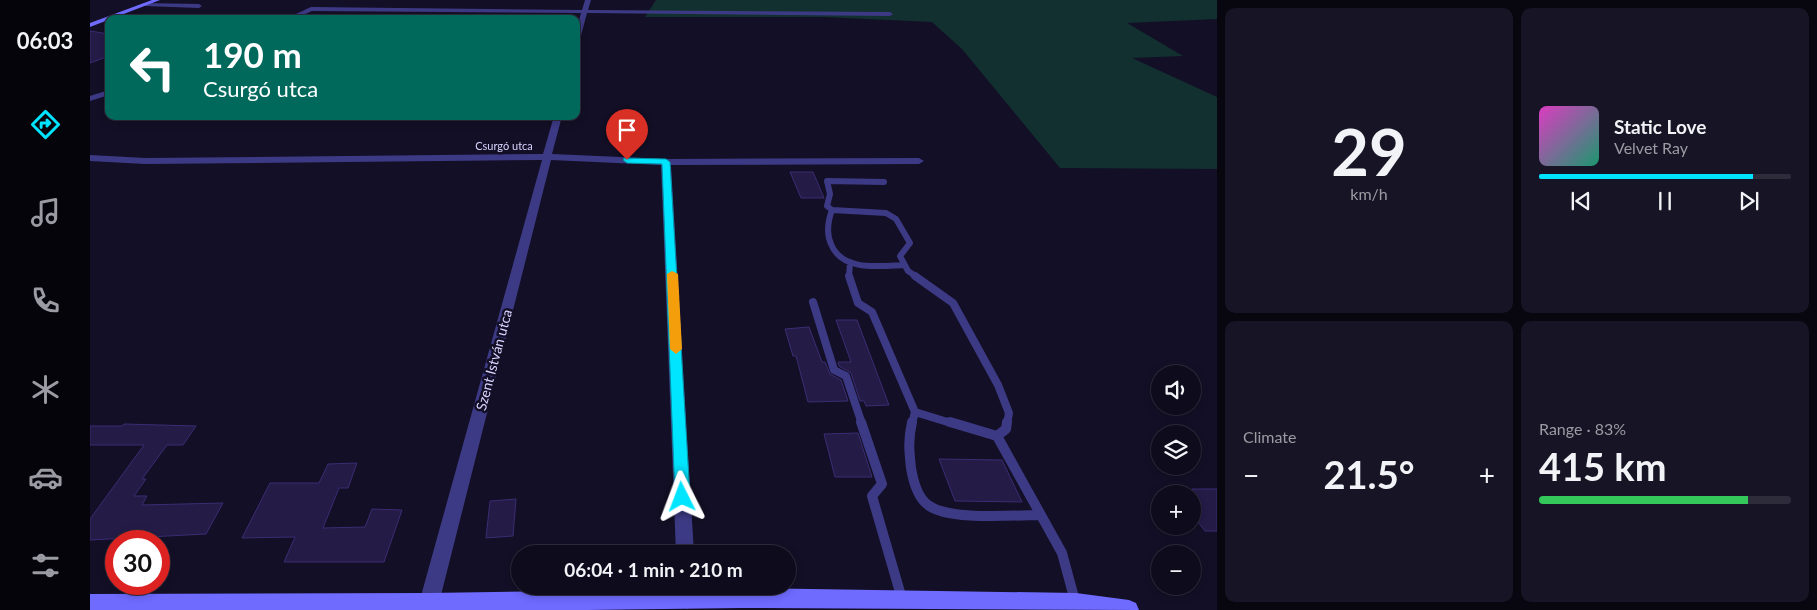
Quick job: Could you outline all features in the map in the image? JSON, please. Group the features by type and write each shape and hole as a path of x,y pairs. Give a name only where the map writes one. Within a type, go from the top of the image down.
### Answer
{"main road":[{"path":"116,15 156,0"},
{"path":"90,25 105,19"},
{"path":"90,604 429,603 617,595"},
{"path":"701,595 742,604 866,604 902,599 1033,605 1076,603 1129,610"}],"street":[{"path":"580,27 588,0"},
{"path":"145,4 198,6"},
{"path":"297,15 311,9 890,14"},
{"path":"90,99 105,93"},
{"name":"Szent István utca","path":"429,603 557,120"},
{"name":"Csurgó utca","path":"90,158 155,160 548,158 666,162 919,161"},
{"path":"666,162 685,545"}],"lane":[{"path":"884,182 827,181 830,194 827,206 832,210 886,213 896,219 910,243 900,256 904,265 908,271 953,303 998,384 1009,413 1006,429 997,436"},
{"path":"832,210 826,223 830,243 837,256 850,262 870,266 904,265"},
{"path":"850,262 849,278 858,304 872,312 914,412 908,440 913,482 927,504 938,510 966,516 1041,515"},
{"path":"813,302 834,370 846,376 882,484 872,496 902,599"},
{"path":"914,412 997,436 1062,553 1076,603"}],"green space":[{"path":"656,0 1217,0 1217,19 1127,23 1183,56 1132,58 1217,97 1217,169 1060,168 962,49 932,22 824,17 645,17"}],"building":[{"path":"90,31 105,33 105,57 90,63"},
{"path":"790,172 813,172 824,198 801,198"},
{"path":"836,320 857,320 889,405 866,406 864,401 860,401 851,373 839,366 838,362 851,362"},
{"path":"809,327 822,362 825,362 830,374 841,380 848,401 808,402 796,356 793,356 785,329"},
{"path":"124,424 196,426 183,445 167,445 142,479 146,479 134,496 147,496 142,505 223,503 206,534 170,536 170,530 105,530 105,539 90,540 90,519 144,445 90,445 90,426 122,426"},
{"path":"858,433 872,477 835,477 824,434"},
{"path":"939,459 1002,460 1022,502 955,501"},
{"path":"357,463 348,488 339,488 323,528 365,527 372,509 402,510 384,562 284,562 295,537 242,538 270,483 319,483 328,464"},
{"path":"1201,489 1217,489 1217,531 1205,531 1201,526"},
{"path":"516,499 513,536 486,538 490,501"}],"slow traffic":[{"path":"672,274 676,349"}],"route":[{"path":"627,160 666,162 682,497"}]}
